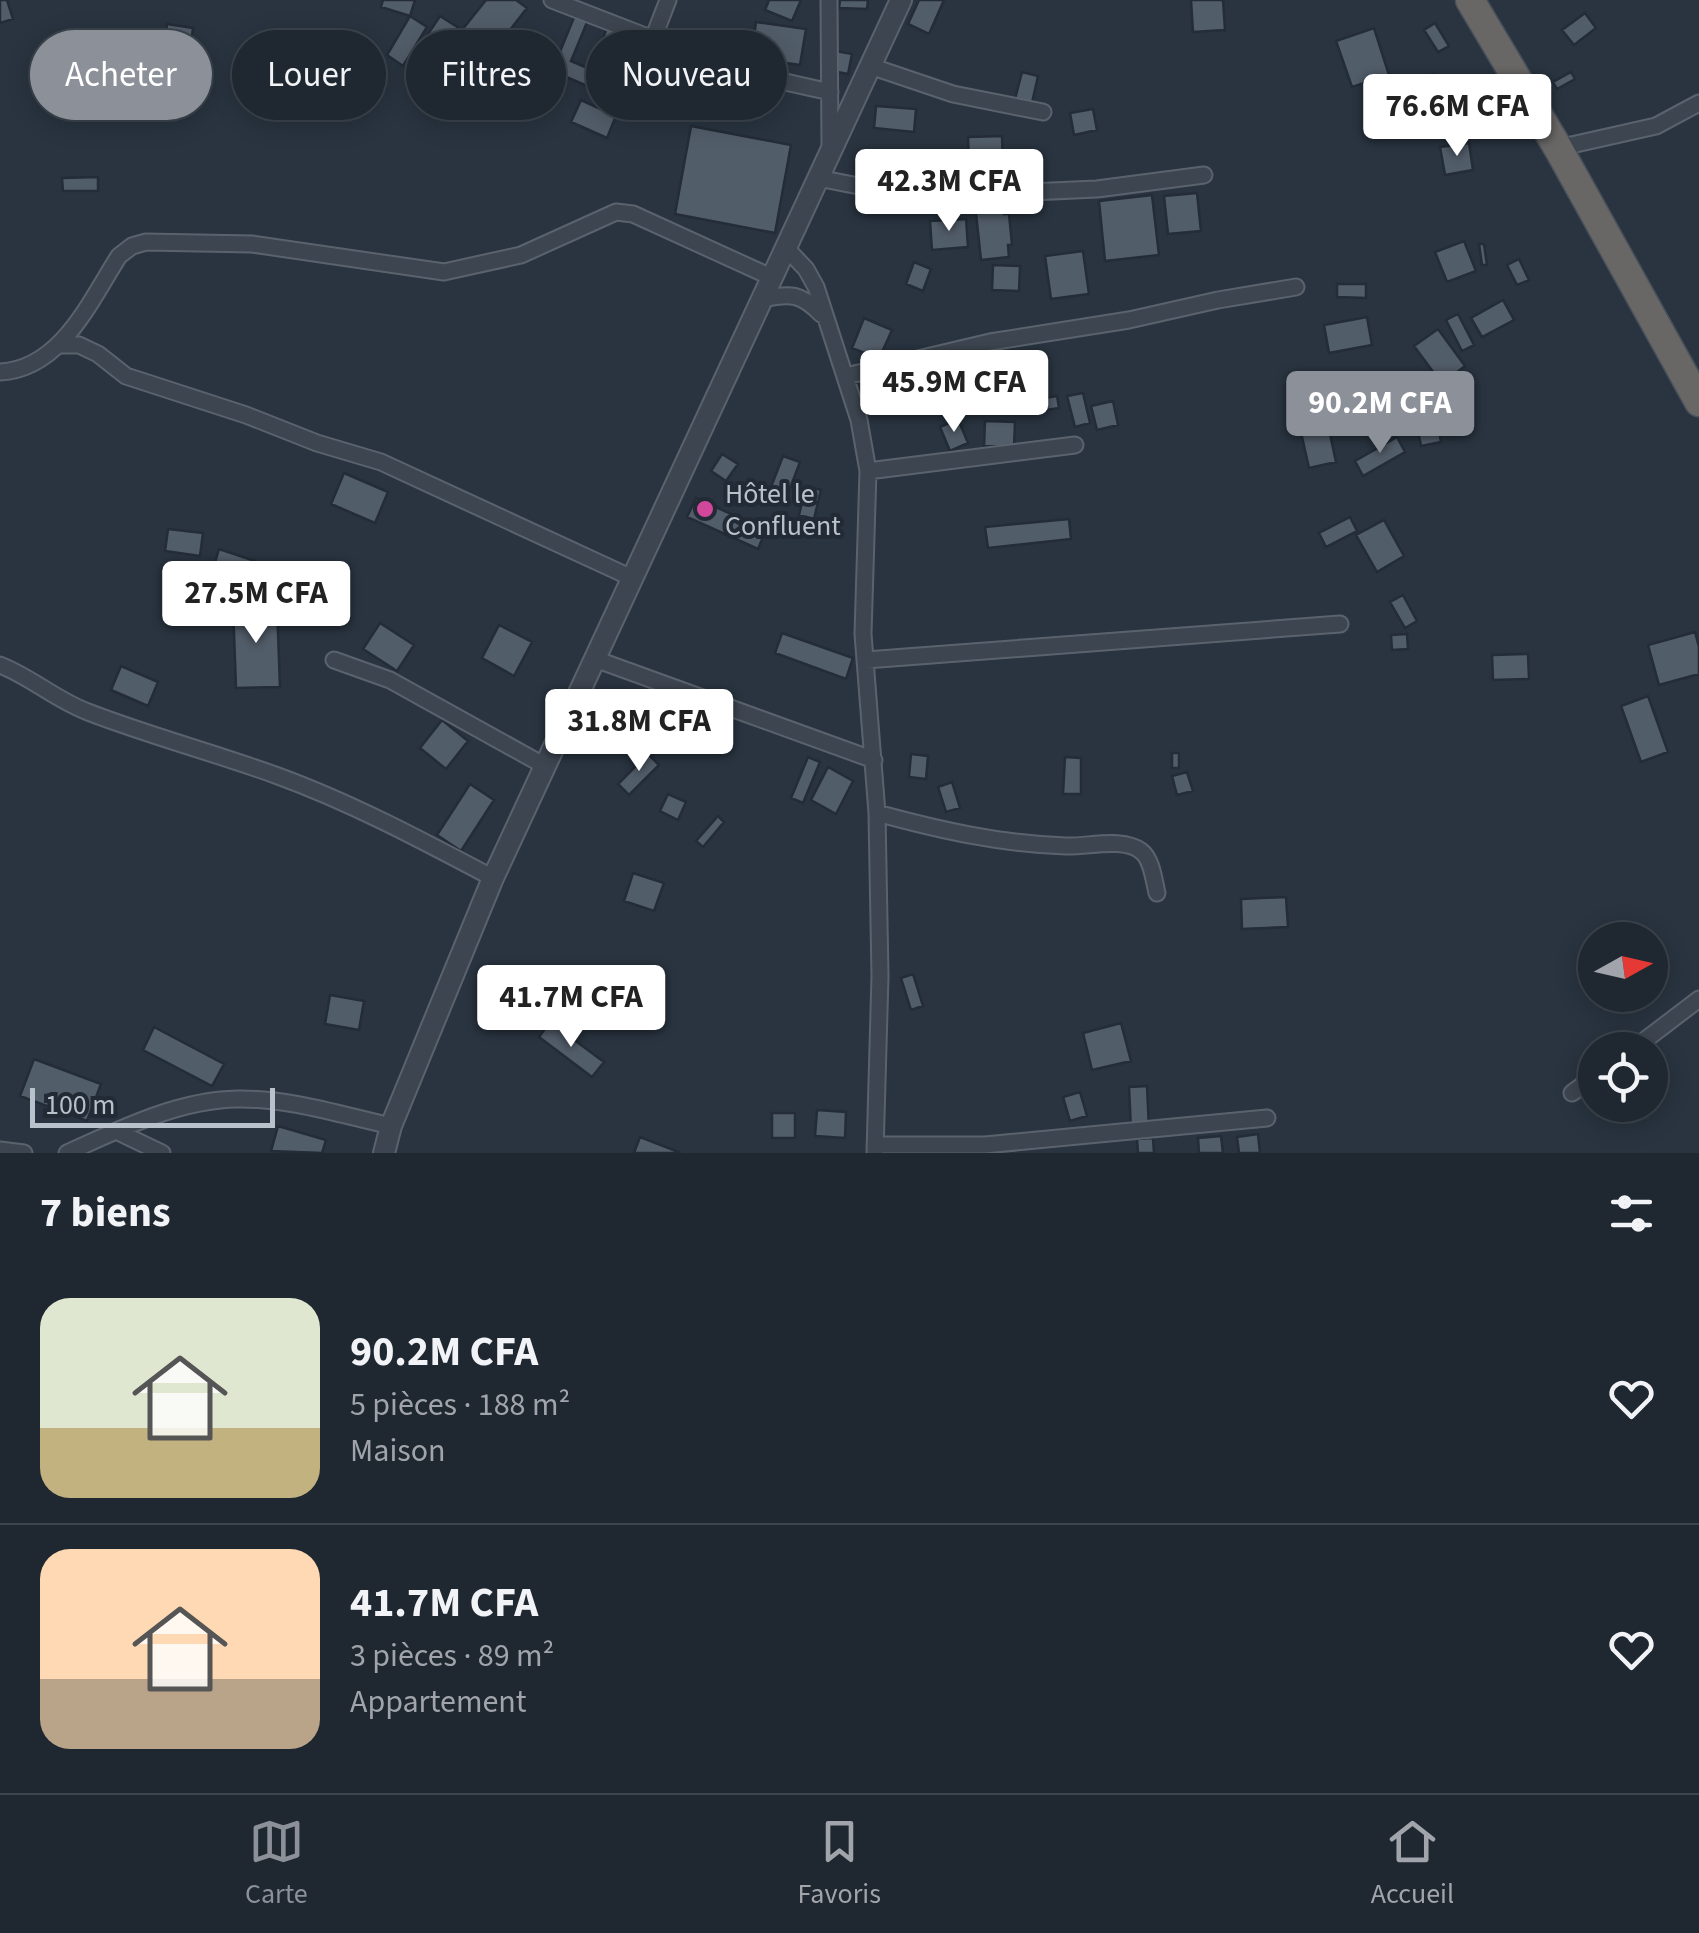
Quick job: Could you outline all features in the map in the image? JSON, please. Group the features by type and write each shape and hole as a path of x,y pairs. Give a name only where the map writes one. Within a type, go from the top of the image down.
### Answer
{"highway":[{"path":"1470,0 1558,148 1699,402"}],"street":[{"path":"552,0 630,30"},
{"path":"656,30 668,0"},
{"path":"830,0 830,152"},
{"path":"384,1153 391,1126 494,878 901,0"},
{"path":"870,66 953,94 1043,112"},
{"path":"787,82 830,92"},
{"path":"1558,148 1656,126 1699,103"},
{"path":"818,178 889,192 986,194 1096,189 1204,175"},
{"path":"0,372 12,372 61,345 119,256 146,242 252,244 444,272 521,255 616,212 633,214 772,277"},
{"path":"785,247 806,269 816,287 859,420 868,471 863,606 877,813 880,976 875,1149 985,1145 1267,1118"},
{"path":"846,376 990,342 1130,320 1296,287"},
{"path":"762,299 796,296 808,300 824,317"},
{"path":"61,345 79,345 126,376 246,415 317,444 382,462 632,578"},
{"path":"868,471 1075,445"},
{"path":"866,660 1340,624"},
{"path":"595,659 874,760"},
{"path":"334,660 390,680 546,766"},
{"path":"0,665 27,676 52,695 86,712 282,777 378,818 494,878"},
{"path":"877,813 1004,842 1125,844 1139,848 1147,856 1157,893"},
{"path":"1656,1032 1699,999"},
{"path":"1572,1093 1578,1089"},
{"path":"67,1153 177,1108 237,1099 301,1106 391,1126"},
{"path":"116,1131 162,1153"},
{"path":"0,1150 24,1153"}],"building":[{"path":"0,0 7,0 13,19 0,23"},
{"path":"383,0 415,0 410,16 381,7"},
{"path":"486,0 516,0 527,8 510,30 462,30"},
{"path":"769,0 801,0 792,21 765,10"},
{"path":"840,0 868,0 867,9 839,8"},
{"path":"919,0 944,0 929,34 908,24"},
{"path":"1191,0 1223,0 1225,30 1193,32"},
{"path":"1585,13 1596,28 1574,45 1562,30"},
{"path":"575,15 588,20 571,61 586,67 586,85 566,77 566,37"},
{"path":"410,16 427,27 406,30 403,66 387,55"},
{"path":"440,16 462,30 431,30"},
{"path":"756,22 806,29 800,65 787,63 787,30 755,30"},
{"path":"1435,23 1449,46 1438,52 1424,30"},
{"path":"167,24 193,28 193,30 166,30"},
{"path":"1374,28 1389,75 1352,87 1336,41"},
{"path":"836,51 852,54 848,74 832,71"},
{"path":"1022,72 1038,76 1032,103 1015,99"},
{"path":"1571,72 1575,79 1557,89 1553,82"},
{"path":"1434,74 1444,106 1411,116 1401,85"},
{"path":"581,100 586,102 586,120 614,120 607,138 571,122"},
{"path":"876,106 916,109 914,132 874,128"},
{"path":"1093,109 1097,130 1074,135 1070,113"},
{"path":"691,126 791,145 775,233 675,214"},
{"path":"1002,136 1003,165 969,166 968,137"},
{"path":"1469,143 1473,170 1445,175 1440,147"},
{"path":"98,177 98,191 63,191 62,178"},
{"path":"1197,193 1201,231 1168,234 1164,196"},
{"path":"1152,195 1159,255 1105,261 1099,201"},
{"path":"1003,201 1004,214 1009,214 1009,257 981,260 975,204"},
{"path":"966,219 968,247 932,250 930,221"},
{"path":"1464,241 1476,271 1447,282 1435,252"},
{"path":"1479,244 1484,244 1487,265 1482,265"},
{"path":"1083,251 1089,294 1051,299 1045,256"},
{"path":"1519,259 1529,280 1517,285 1507,265"},
{"path":"914,262 931,269 923,291 906,284"},
{"path":"993,265 1020,266 1019,291 992,290"},
{"path":"1337,284 1366,284 1366,298 1337,297"},
{"path":"1503,300 1514,320 1482,337 1471,318"},
{"path":"1458,314 1474,345 1462,351 1446,320"},
{"path":"1367,317 1372,345 1329,353 1324,325"},
{"path":"864,318 892,330 879,359 852,348"},
{"path":"1438,329 1465,366 1442,384 1414,346"},
{"path":"1319,382 1336,462 1309,468 1291,388"},
{"path":"1083,393 1090,423 1075,427 1067,396"},
{"path":"1057,396 1059,408 1021,414 1019,402"},
{"path":"1113,401 1118,425 1097,430 1091,406"},
{"path":"1398,408 1407,428 1396,433 1387,413"},
{"path":"1436,412 1441,442 1421,446 1415,416"},
{"path":"958,419 968,443 950,451 940,427"},
{"path":"985,421 1015,422 1014,447 984,446"},
{"path":"1397,437 1405,452 1363,476 1355,461"},
{"path":"722,454 738,464 726,481 711,471"},
{"path":"783,456 800,462 786,499 769,492"},
{"path":"344,473 388,492 375,523 331,504"},
{"path":"806,486 821,490 814,519 799,515"},
{"path":"696,498 766,530 758,549 687,517"},
{"path":"1350,517 1357,531 1326,547 1319,533"},
{"path":"1069,519 1071,539 988,548 985,527"},
{"path":"1384,520 1404,556 1377,572 1356,535"},
{"path":"168,529 203,533 200,556 165,551"},
{"path":"219,549 255,561 247,587 211,576"},
{"path":"1403,595 1417,621 1405,628 1390,602"},
{"path":"277,605 280,687 236,688 233,606"},
{"path":"380,623 414,645 397,671 363,649"},
{"path":"499,625 532,642 514,676 482,658"},
{"path":"1695,632 1699,674 1659,685 1648,645"},
{"path":"782,633 853,658 846,679 775,653"},
{"path":"1407,634 1408,649 1392,650 1391,635"},
{"path":"1528,654 1529,679 1493,680 1492,655"},
{"path":"121,666 158,682 148,706 111,690"},
{"path":"1648,696 1668,752 1641,762 1621,706"},
{"path":"640,704 666,710 659,741 634,735"},
{"path":"442,720 468,741 446,769 420,748"},
{"path":"1172,753 1179,753 1179,768 1172,768"},
{"path":"648,754 659,765 629,795 618,784"},
{"path":"911,754 928,756 926,779 909,777"},
{"path":"808,757 820,762 803,803 791,798"},
{"path":"1065,757 1081,758 1081,794 1063,794"},
{"path":"828,767 853,781 836,814 811,800"},
{"path":"1187,772 1193,791 1177,795 1172,776"},
{"path":"952,782 960,808 946,812 938,787"},
{"path":"470,784 494,800 461,851 437,835"},
{"path":"668,794 686,802 678,820 660,811"},
{"path":"718,816 724,822 703,847 696,841"},
{"path":"633,873 664,883 654,911 624,901"},
{"path":"1286,897 1288,927 1242,929 1241,899"},
{"path":"913,974 923,1006 911,1010 901,978"},
{"path":"330,995 364,1001 359,1030 325,1024"},
{"path":"550,1022 604,1062 592,1077 539,1037"},
{"path":"1121,1023 1131,1061 1092,1070 1083,1033"},
{"path":"154,1027 224,1064 212,1086 143,1050"},
{"path":"34,1059 101,1084 87,1121 20,1096"},
{"path":"1147,1086 1149,1129 1131,1130 1129,1087"},
{"path":"1080,1092 1087,1116 1070,1121 1063,1097"},
{"path":"817,1110 846,1112 845,1138 815,1136"},
{"path":"772,1113 795,1113 795,1138 772,1138"},
{"path":"278,1126 326,1140 322,1153 271,1151"},
{"path":"1258,1134 1260,1153 1239,1153 1237,1137"},
{"path":"1221,1136 1223,1153 1199,1153 1198,1138"},
{"path":"640,1137 681,1153 634,1153"},
{"path":"1153,1138 1154,1153 1138,1153 1137,1139"}],"place":[{"name":"Hôtel le Confluent","path":"705,509"}]}
